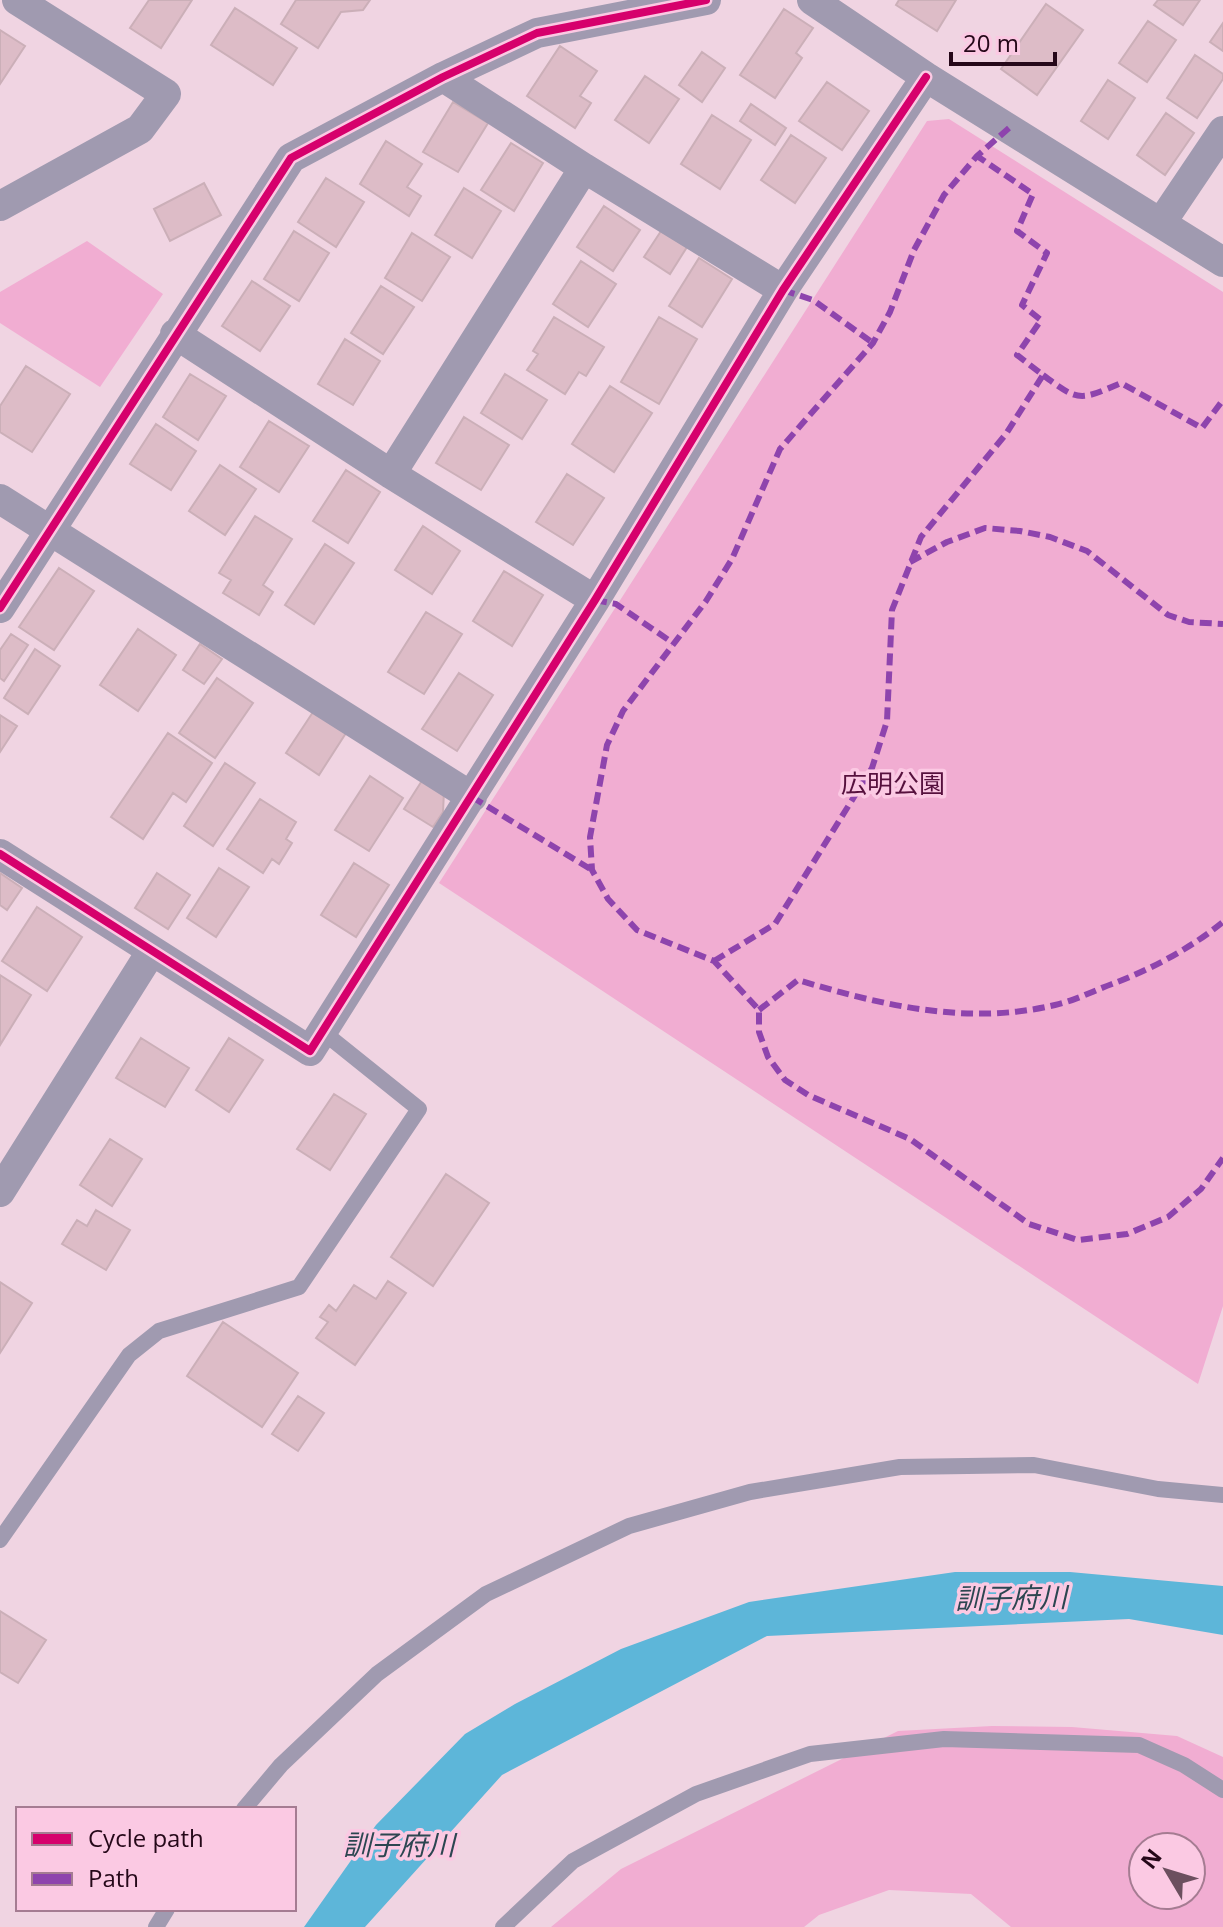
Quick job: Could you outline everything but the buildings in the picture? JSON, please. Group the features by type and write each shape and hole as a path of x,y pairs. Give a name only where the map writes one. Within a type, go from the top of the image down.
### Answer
{"street":[{"path":"0,206 140,129 166,94 17,0"},
{"path":"0,608 291,158 443,77 537,33 706,0"},
{"path":"812,0 926,77 1223,262"},
{"path":"443,77 783,290"},
{"path":"0,854 310,1051 595,600 783,290 926,77"},
{"path":"1161,223 1223,131"},
{"path":"391,474 584,168"},
{"path":"175,334 391,474 595,600"},
{"path":"0,499 472,797"},
{"path":"0,1192 151,952"}],"lane":[{"path":"0,1540 129,1355 159,1331 299,1287 419,1109 323,1032"},
{"path":"246,1807 281,1765 377,1674 486,1594 629,1526 750,1492 900,1467 1034,1465 1158,1489 1223,1495"},
{"path":"503,1927 573,1861 696,1794 810,1754 944,1739 1139,1745 1184,1765 1223,1790"}],"green space":[{"name":"広明公園","path":"949,119 1223,292 1223,1306 1198,1384 439,883 927,121"},
{"path":"87,241 163,294 100,387 0,323 0,292"},
{"path":"992,1726 1072,1727 1177,1736 1223,1757 1223,1927 1011,1927 971,1894 889,1890 819,1915 804,1927 551,1927 621,1869 898,1731"}],"water":[{"name":"訓子府川","path":"955,1572 1070,1572 1223,1586 1223,1635 1129,1619 767,1636 502,1775 365,1927 304,1927 376,1825 465,1734 515,1704 621,1649 749,1602"}],"marked path":[{"path":"1009,128 977,156 944,195 914,250 890,312 873,343 780,449 732,559 706,601 623,711 607,745 590,837 592,870 608,899 637,930 714,961 759,1010 759,1032 768,1057 785,1080 808,1095 910,1139 1029,1224 1078,1240 1127,1234 1168,1217 1201,1189 1223,1158"},
{"path":"714,961 775,924 872,768 887,721 892,610 921,537 1006,434 1043,375 1017,355 1041,320 1022,305 1047,253 1017,231 1033,194 977,156"},
{"path":"783,290 813,300 873,343"},
{"path":"1043,375 1064,390 1080,396 1121,383 1202,428 1223,400"},
{"path":"910,562 947,542 985,528 1020,531 1050,537 1087,551 1168,615 1189,622 1223,624"},
{"path":"595,600 616,604 673,643"},
{"path":"472,797 592,870"},
{"path":"759,1010 798,980 925,1010 989,1013 1055,1005 1084,996 1155,965 1198,941 1223,922"}],"cycle path":[{"path":"0,608 291,158 443,77 537,33 706,0"},
{"path":"0,854 310,1051 595,600 783,290 926,77"}]}
